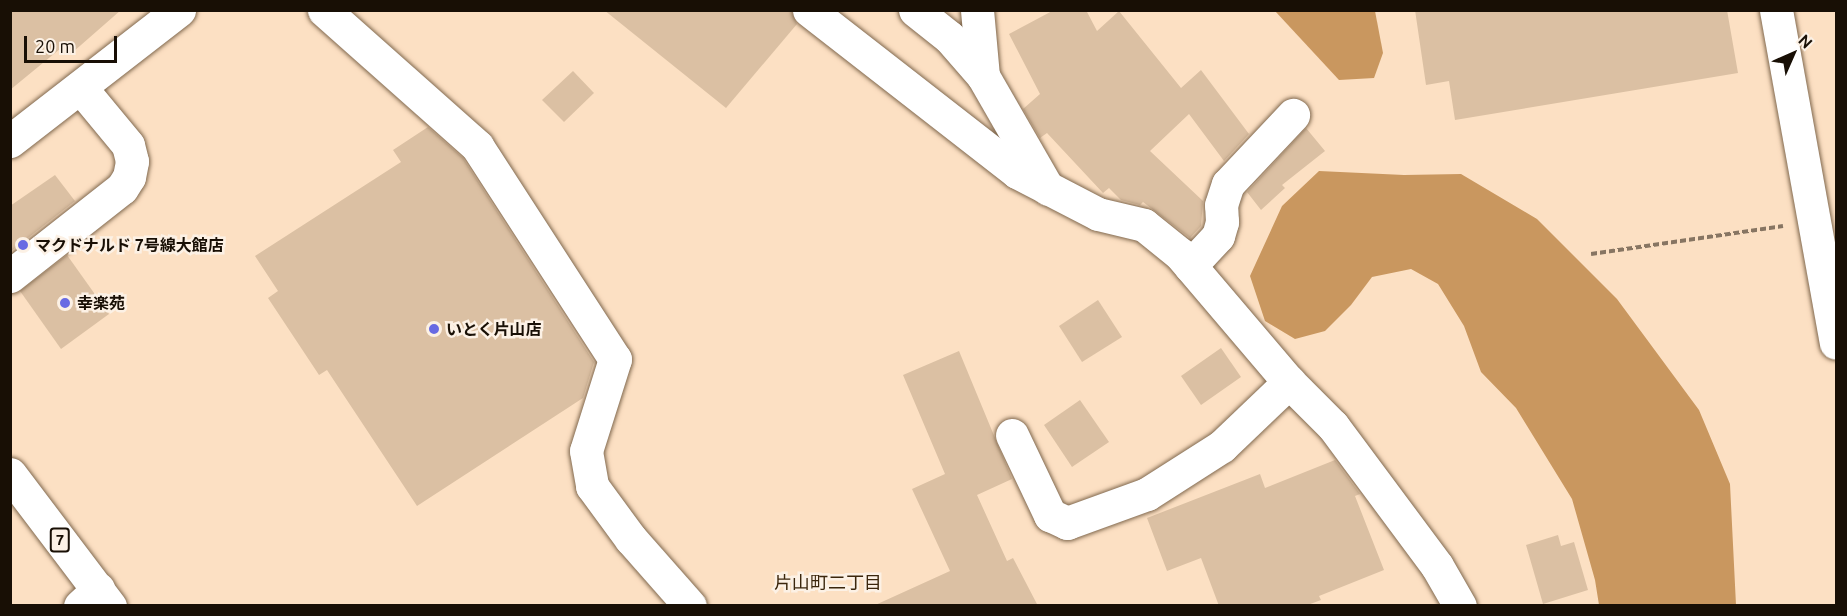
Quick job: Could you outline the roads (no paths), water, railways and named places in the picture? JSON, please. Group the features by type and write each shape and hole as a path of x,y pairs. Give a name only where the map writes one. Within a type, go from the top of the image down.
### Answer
{"main road":[{"path":"10,141 178,10"},
{"path":"324,10 477,146 615,359 586,451 592,486 631,539 690,606"},
{"path":"915,10 949,37 983,76 1048,189"},
{"path":"977,10 983,76"},
{"path":"1776,10 1825,220 1836,343"},
{"path":"812,11 1017,172 1098,214 1144,225 1190,266 1289,382 1333,426 1437,566 1460,606"},
{"path":"10,276 122,188 129,177 132,161 128,145 80,87"},
{"path":"1190,266 1218,236 1222,222 1221,205 1228,184 1293,116"},
{"path":"1012,435 1050,515 1066,523 1156,488 1221,446 1289,382"},
{"name":"7","path":"10,474 96,600"}],"place":[{"name":"マクドナルド 7号線大館店","path":"23,245"},
{"name":"幸楽苑","path":"65,303"},
{"name":"いとく片山店","path":"434,329"}],"district":[{"name":"片山町二丁目","path":"828,582"}]}
